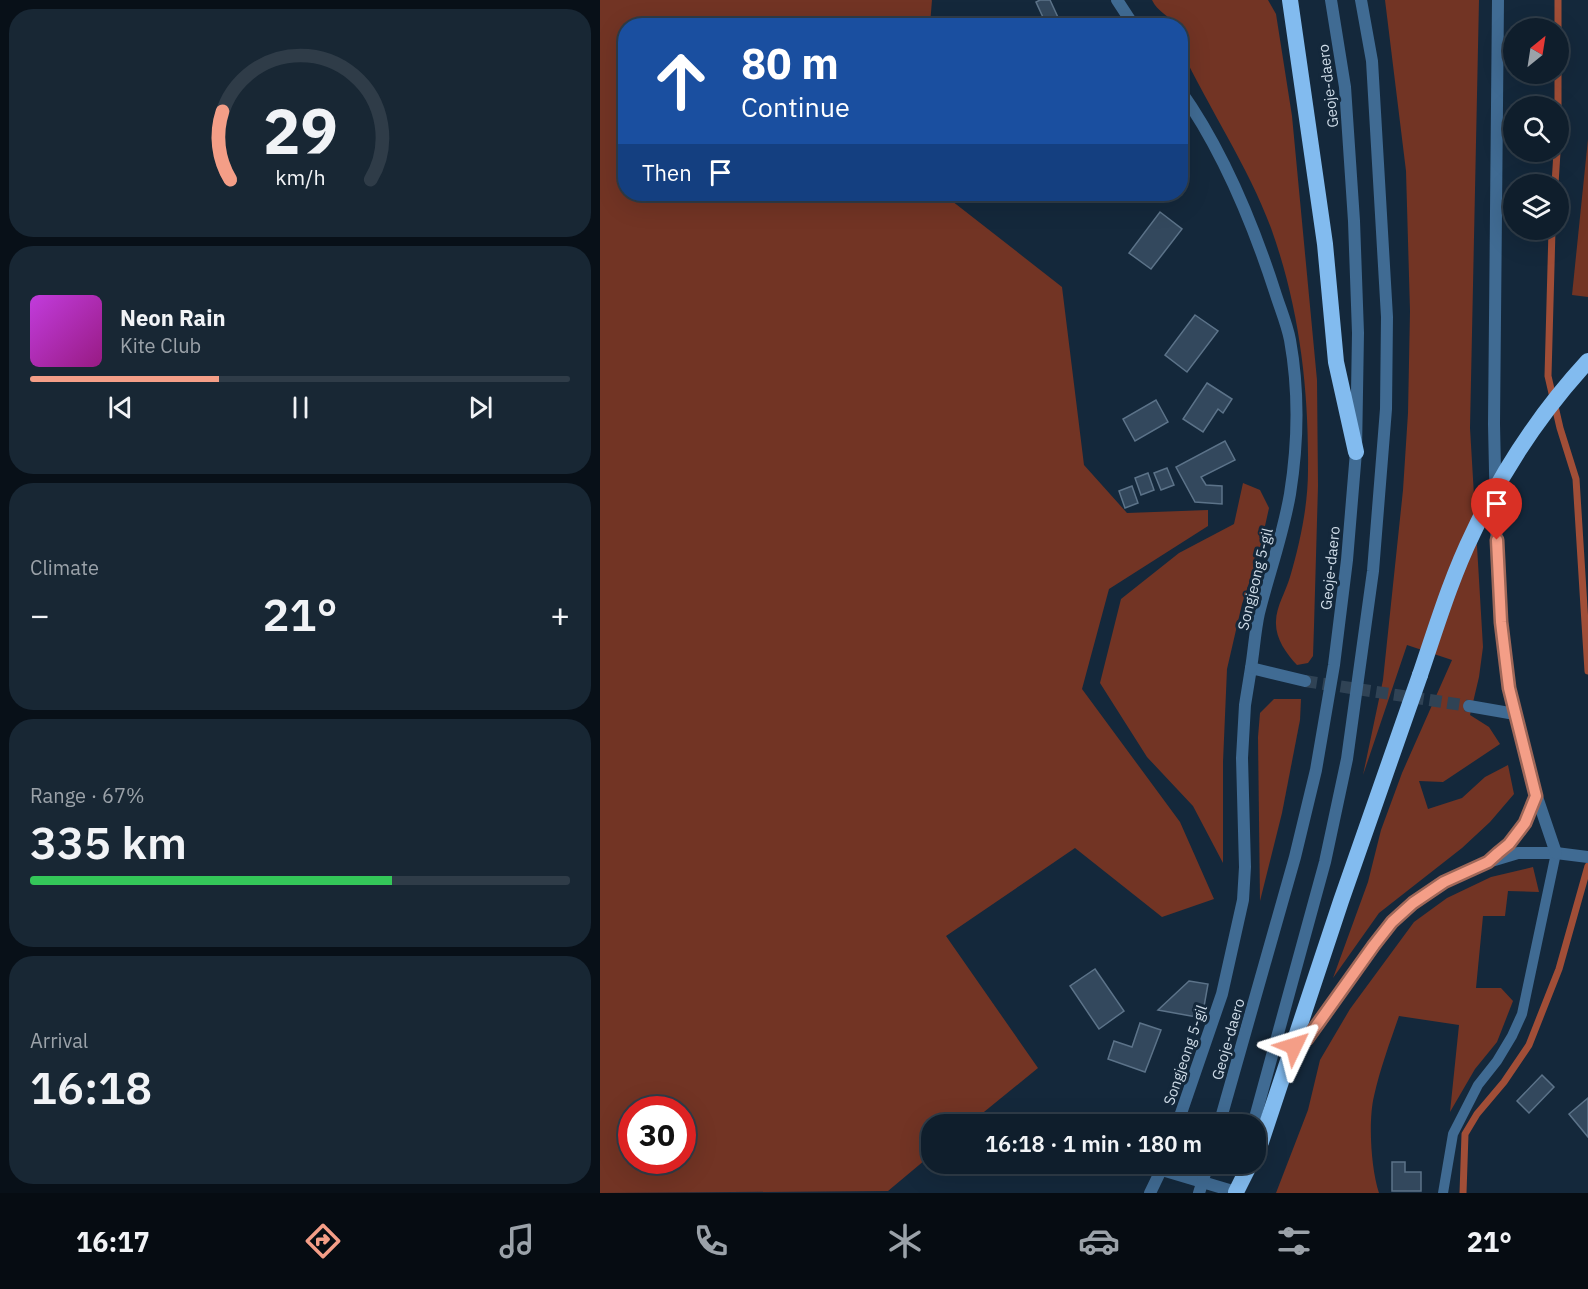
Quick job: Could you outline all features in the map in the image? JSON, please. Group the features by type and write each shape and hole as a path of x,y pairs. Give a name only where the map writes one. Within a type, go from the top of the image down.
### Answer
{"highway":[{"path":"1290,0 1325,244 1336,362 1356,452"},
{"path":"1266,1124 1341,901 1472,534 1498,484 1530,432 1563,388 1588,361"},
{"path":"1236,1192 1245,1174"}],"street":[{"path":"1117,0 1129,18"},
{"name":"Geoje-daero","path":"1222,1114 1295,857 1316,770 1336,654 1347,560 1356,452 1358,333 1354,221 1345,87 1331,0"},
{"path":"1256,1114 1328,850 1347,759 1373,571 1386,409 1387,316 1372,61 1361,0"},
{"path":"1498,0 1494,402 1497,551 1502,633 1509,688 1521,741 1536,796 1556,853"},
{"name":"Songjeong 5-gil","path":"1181,1114 1222,994 1243,900 1245,867 1242,758 1245,705 1259,614 1278,550 1290,494 1297,392 1290,338 1268,271 1246,215 1216,151 1188,102"},
{"path":"1251,668 1305,681"},
{"path":"1469,706 1515,714"},
{"path":"1488,862 1509,844 1525,823 1536,796"},
{"path":"1294,1046 1307,1039 1392,922 1413,903 1444,882 1488,862 1518,853 1584,856"},
{"path":"1150,1193 1160,1174"},
{"path":"1176,1174 1201,1187 1236,1192 1240,1174"}],"lane":[{"path":"1443,1193 1453,1134 1479,1085 1512,1036 1522,1014 1556,853"}],"shaded area":[{"path":"600,0 932,0 931,18 618,18 618,201 952,201 1062,287 1084,465 1127,513 1208,510 1208,526 1109,589 1082,689 1180,822 1214,899 1162,917 1075,848 946,936 1038,1068 982,1114 921,1114 921,1163 888,1191 600,1193"},
{"path":"1152,0 1268,0 1276,14 1292,116 1317,380 1318,486 1314,626 1313,656 1308,663 1297,665 1282,645 1276,627 1276,616 1290,577 1300,538 1308,484 1307,409 1300,348 1289,287 1262,205 1188,63 1188,18 1168,18"},
{"path":"1385,0 1479,0 1470,428 1483,647 1470,715 1489,727 1500,744 1443,782 1419,781 1428,809 1462,798 1485,777 1508,765 1514,794 1490,822 1462,848 1379,913 1333,978 1368,882 1381,830 1402,773 1452,660 1407,645 1363,775 1383,680 1403,490 1408,413 1410,311 1406,171"},
{"path":"1588,139 1588,297 1572,295"},
{"path":"1243,483 1260,490 1269,508 1259,553 1242,604 1227,669 1223,762 1223,863 1193,806 1147,757 1100,683 1121,599 1179,553 1234,524"},
{"path":"1274,699 1301,699 1300,720 1282,813 1260,901 1258,737 1260,713"},
{"path":"1533,867 1539,892 1508,891 1505,916 1483,916 1476,988 1501,988 1513,1001 1497,1042 1475,1069 1450,1112 1459,1025 1399,1016 1379,1076 1372,1106 1371,1145 1379,1193 1276,1193 1308,1110 1320,1060 1350,1009 1414,922 1447,898 1491,877"}],"building":[{"path":"1050,0 1058,18 1043,18 1036,2"},
{"path":"1160,212 1182,229 1151,269 1129,253"},
{"path":"1195,315 1218,331 1187,372 1165,355"},
{"path":"1207,383 1232,399 1223,413 1218,409 1203,432 1183,419"},
{"path":"1156,400 1168,422 1135,441 1123,419"},
{"path":"1225,441 1235,460 1201,477 1206,485 1222,486 1222,504 1195,502 1176,467"},
{"path":"1167,468 1174,485 1161,490 1154,473"},
{"path":"1148,473 1154,490 1141,495 1135,478"},
{"path":"1132,486 1138,503 1125,508 1119,491"},
{"path":"1095,969 1124,1011 1099,1029 1070,986"},
{"path":"1189,981 1208,984 1202,1018 1158,1010"},
{"path":"1140,1023 1161,1030 1145,1072 1108,1059 1114,1041 1132,1047"},
{"path":"1542,1075 1554,1087 1529,1113 1517,1101"},
{"path":"1588,1098 1588,1137 1569,1114"},
{"path":"1392,1162 1405,1162 1405,1172 1421,1172 1421,1191 1392,1191"}],"waterway":[{"path":"1558,0 1558,18"},
{"path":"1558,84 1558,96"},
{"path":"1556,162 1556,174"},
{"path":"1552,240 1548,376 1560,428 1576,479 1588,671"},
{"path":"1463,1193 1465,1134 1477,1114 1504,1082 1529,1045 1559,969 1588,866"}],"tunnel":[{"path":"1305,681 1469,706"}],"route":[{"path":"1294,1046 1307,1039 1392,922 1413,903 1444,882 1488,862 1509,844 1525,823 1536,796 1509,688 1501,622 1497,540"}]}
